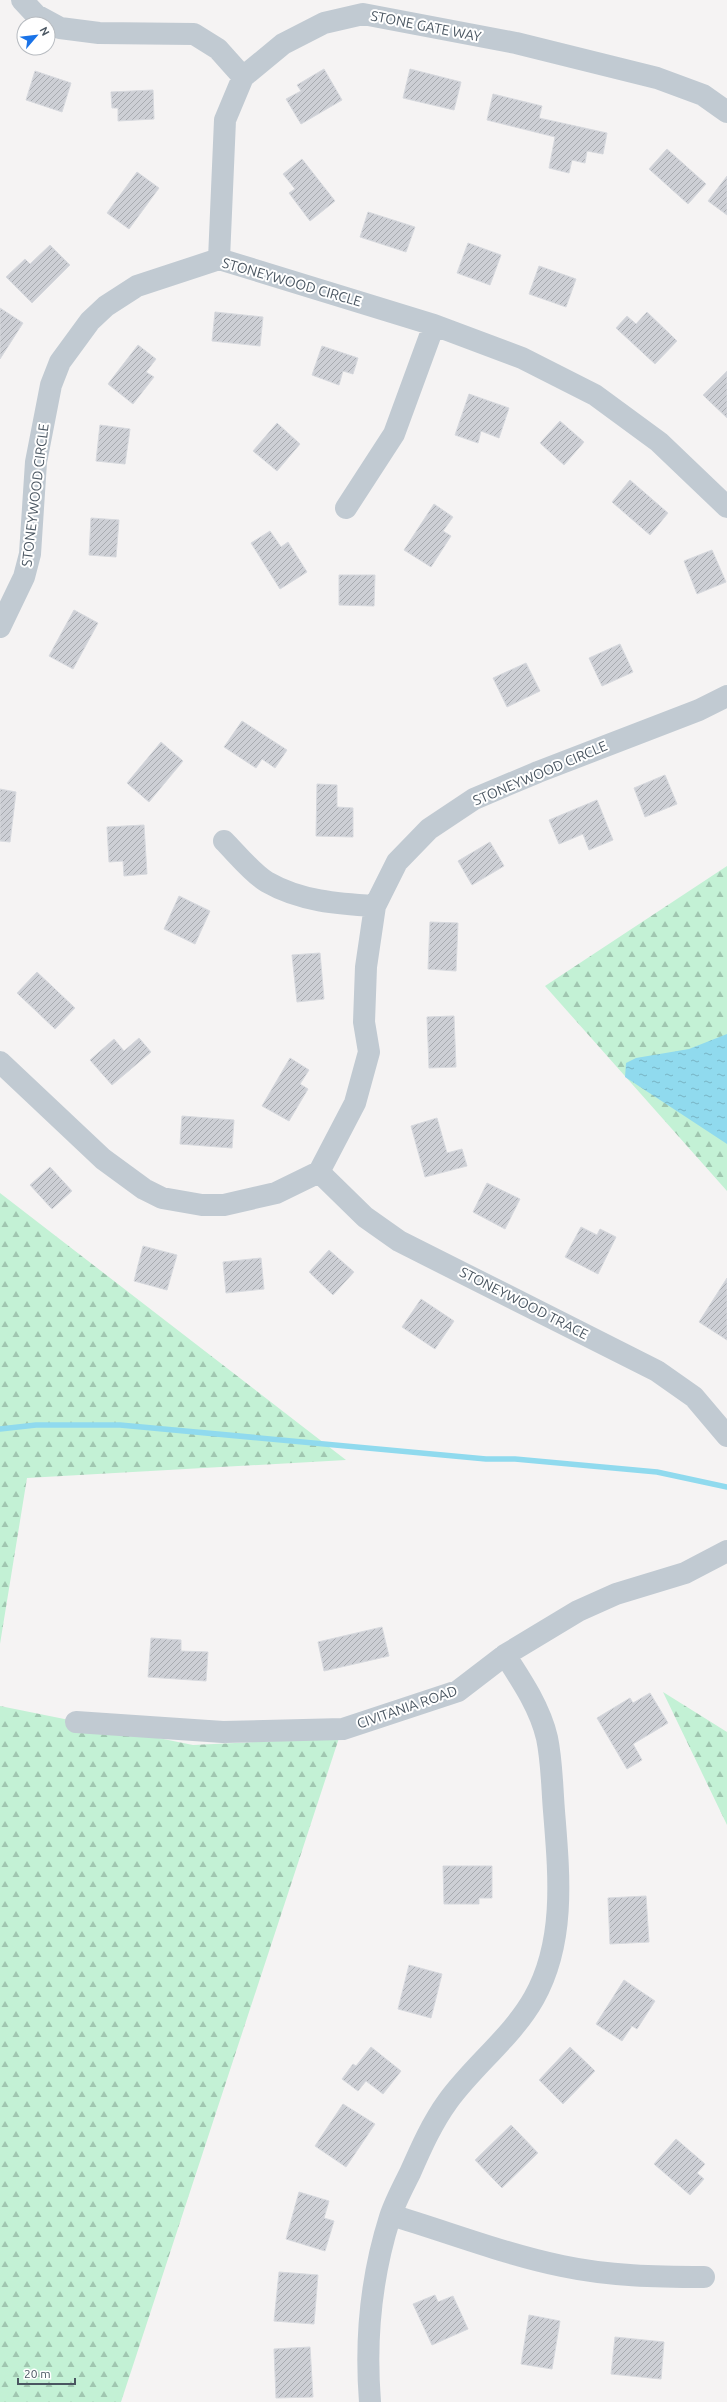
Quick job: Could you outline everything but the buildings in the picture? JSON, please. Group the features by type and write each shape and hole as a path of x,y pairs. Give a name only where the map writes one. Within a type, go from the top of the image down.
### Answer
{"street":[{"path":"22,0 36,15 60,28 99,33 194,34 218,49 243,78"},
{"name":"STONE GATE WAY","path":"219,259 224,120 243,78 283,44 324,23 363,14 516,43 658,78 703,95 727,112"},
{"name":"STONEYWOOD CIRCLE","path":"0,627 24,577 30,554 36,462 51,385 60,362 72,342 90,321 106,306 137,286 219,259 434,325 522,358 595,395 659,442 727,507"},
{"path":"346,508 394,434 434,325"},
{"name":"STONEYWOOD CIRCLE","path":"318,1172 355,1103 368,1052 364,1022 366,967 375,906 397,862 429,829 474,799 538,772 699,710 727,696"},
{"path":"224,841 266,882 298,895 339,904 375,906"},
{"path":"0,1062 103,1159 144,1189 162,1198 202,1205 224,1205 276,1193 318,1172"},
{"name":"STONEYWOOD TRACE","path":"318,1172 365,1217 399,1241 657,1371 694,1397 727,1436"},
{"name":"CIVITANIA ROAD","path":"76,1722 223,1732 343,1730 458,1691 505,1655 578,1611 616,1594 685,1573 727,1551"},
{"path":"370,2402 368,2356 374,2283 391,2215 425,2137 448,2101 506,2036 534,1998 543,1979 555,1938 559,1910 559,1879 551,1768 547,1738 538,1713 505,1655"},
{"path":"391,2215 491,2247 562,2266 641,2277 704,2277"}],"green space":[{"path":"727,866 727,1191 545,986"},
{"path":"0,1193 346,1460 27,1478 0,1644"},
{"path":"663,1692 727,1732 727,1825"},
{"path":"0,1706 193,1745 339,1738 121,2402 0,2402"}],"water":[{"path":"727,1034 727,1144 625,1077 626,1063 636,1058 689,1049"}],"waterway":[{"path":"0,1429 36,1425 120,1425 486,1459 515,1459 657,1472 727,1487"}]}
